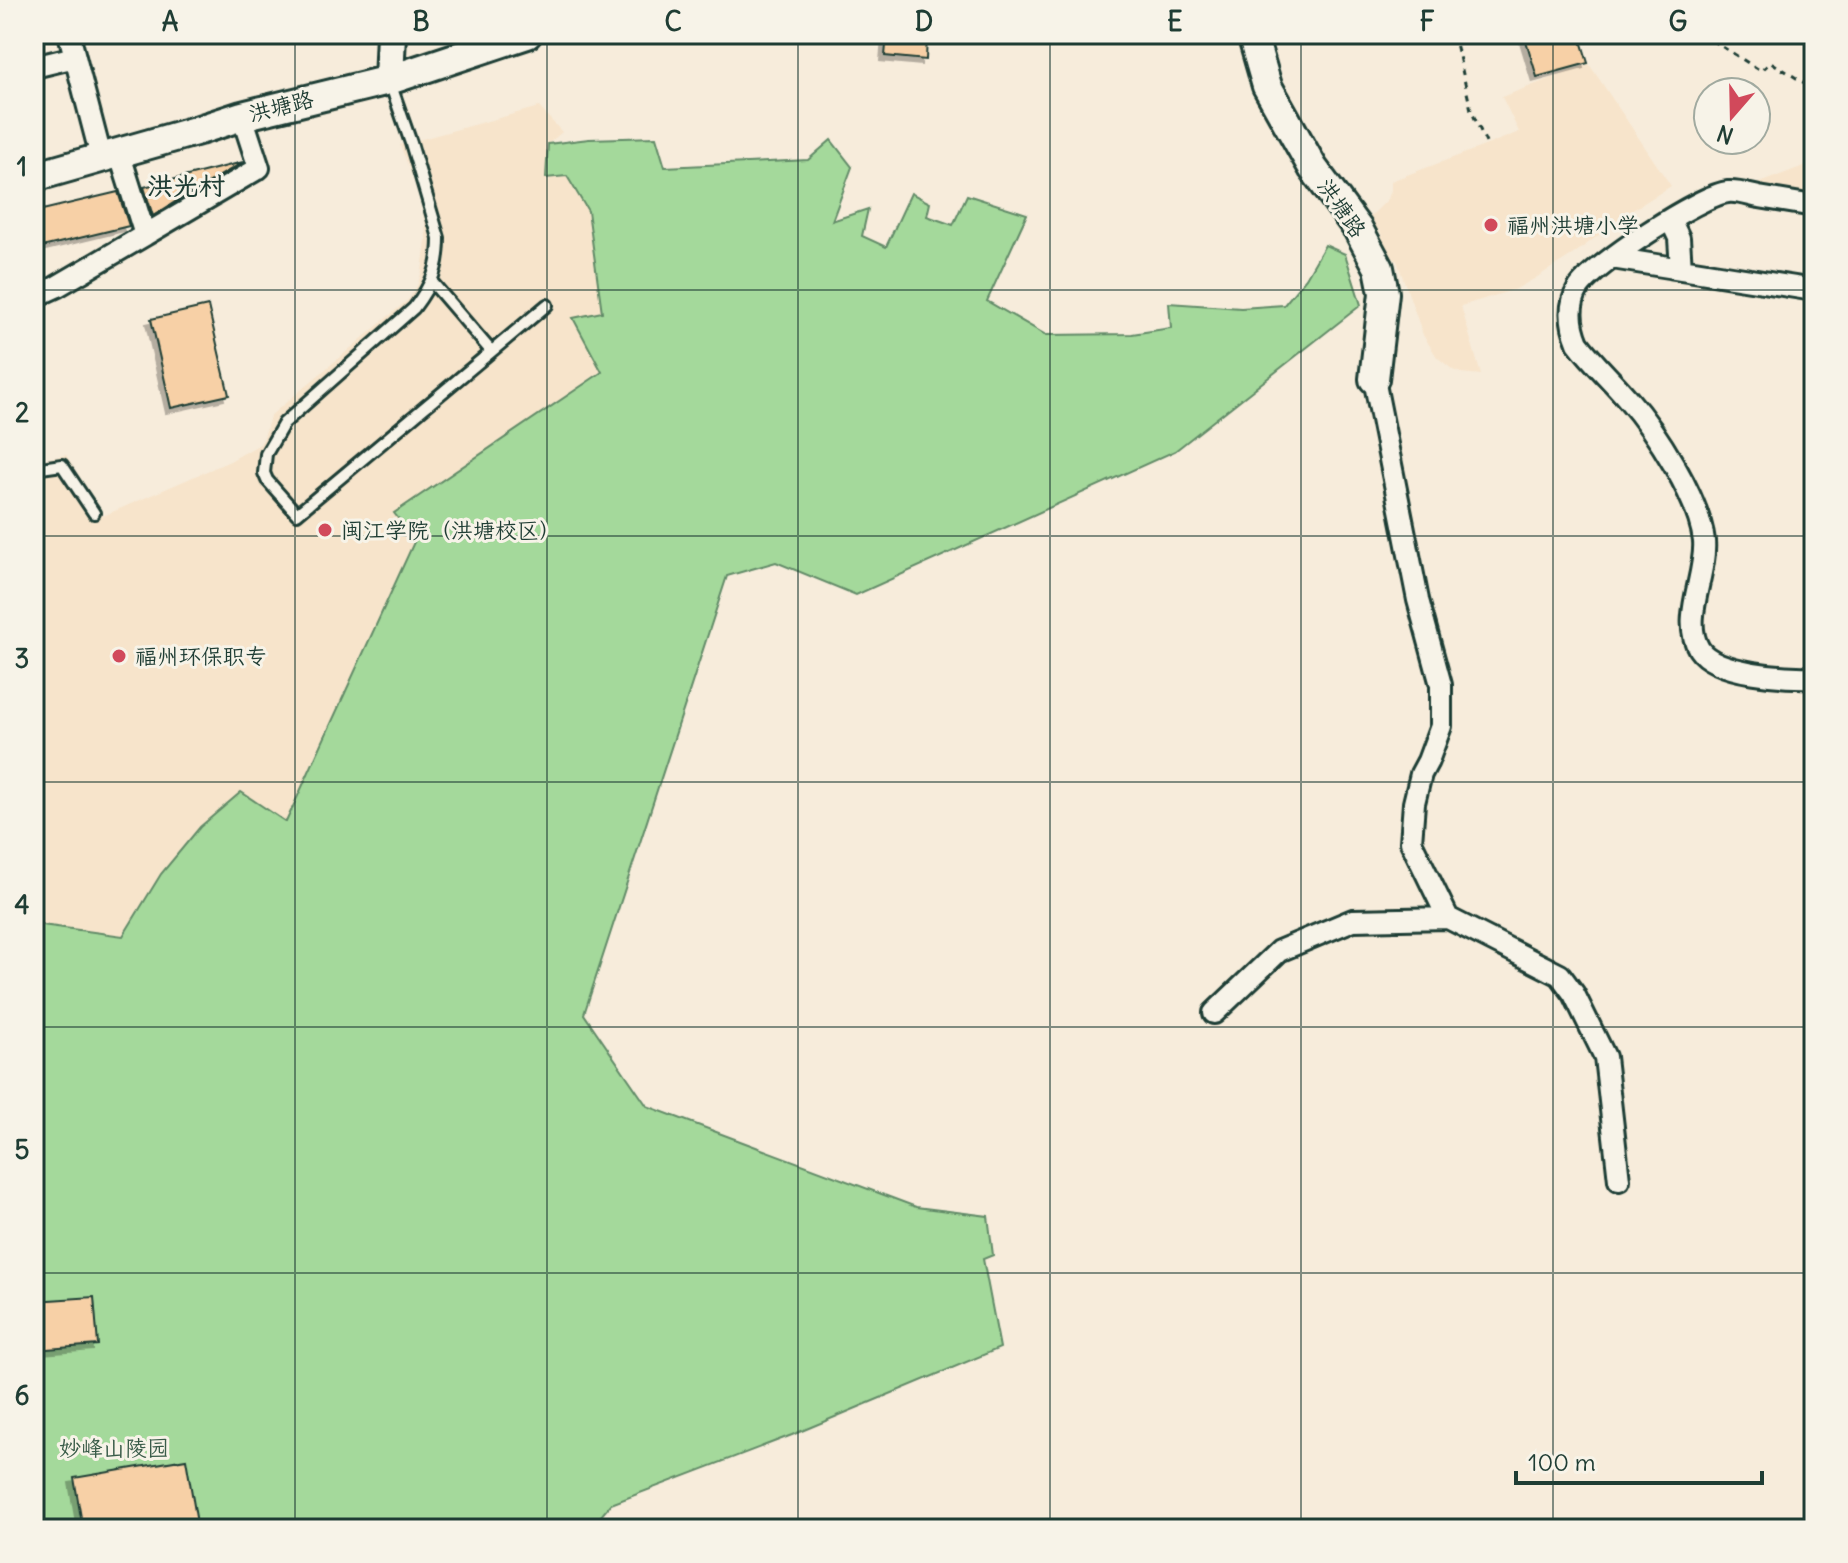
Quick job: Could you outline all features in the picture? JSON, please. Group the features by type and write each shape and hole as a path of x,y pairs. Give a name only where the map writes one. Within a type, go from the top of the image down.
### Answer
{"street":[{"path":"69,34 110,154 145,235"},
{"path":"389,80 391,34"},
{"name":"洪塘路","path":"34,177 242,116 389,80 527,34"},
{"name":"洪塘路","path":"1253,41 1267,86 1313,168 1358,229 1379,268 1384,293 1374,379"},
{"path":"34,67 75,57"},
{"path":"34,297 259,168 242,116"},
{"path":"1814,206 1729,192 1707,200 1670,219 1589,276 1578,289 1571,315 1578,343 1641,417 1672,464 1694,508 1704,541 1693,621 1698,646 1705,655 1731,667 1767,674 1814,677"},
{"path":"1670,219 1679,238 1681,269"},
{"path":"1612,258 1814,290"},
{"path":"1374,379 1418,600 1441,685 1441,726 1417,788 1411,842 1448,918"},
{"path":"1214,1013 1279,951 1353,920 1448,918 1560,975 1574,994 1605,1057 1619,1180"}],"lane":[{"path":"389,80 439,238 435,273 414,308 284,423 266,454 264,473 267,480 297,514 547,305"},
{"path":"431,281 491,351"},
{"path":"34,469 62,465 94,513"}],"path":[{"path":"1454,34 1471,110 1487,145"},
{"path":"1702,34 1761,71 1771,62 1814,89"}],"shaded area":[{"name":"福州洪塘小学","path":"1589,64 1671,186 1534,279 1516,289 1461,306 1481,375 1453,370 1437,357 1423,335 1397,261 1386,252 1380,230 1372,231 1368,219 1388,199 1391,181 1519,132 1502,97"},
{"name":"闽江学院（洪塘校区）","path":"539,107 562,132 548,144 588,211 602,312 573,318 602,372 394,513 415,539 286,823 161,874 123,936 34,924 34,461 66,455 103,516 230,461 260,444 270,416 409,299 417,286 426,240 425,223 419,193 400,145"},
{"path":"1814,162 1814,197 1754,185"}],"green space":[{"name":"妙峰山陵园","path":"656,137 665,167 808,160 831,140 852,167 832,221 868,209 862,236 886,247 911,193 930,203 927,216 953,225 967,195 1027,214 987,301 1046,335 1132,334 1171,328 1169,303 1241,308 1284,305 1306,278 1325,245 1345,254 1361,305 1175,451 856,595 776,562 727,576 584,1014 647,1106 916,1207 988,1216 993,1255 983,1259 1000,1348 792,1435 611,1504 590,1529 34,1529 34,924 123,936 161,874 200,827 241,792 286,822 415,540 394,513 602,372 573,318 602,312 588,211 567,176 546,178 548,144"}],"building":[{"path":"887,34 927,34 926,60 885,56"},
{"path":"1524,34 1579,34 1588,63 1537,77"},
{"path":"243,162 201,187 187,191 188,195 178,198 153,216 144,187"},
{"path":"118,192 129,226 34,249 34,212"},
{"path":"208,306 229,395 171,408 151,319"},
{"path":"94,1297 98,1345 34,1350 34,1301"},
{"path":"186,1459 198,1529 83,1529 74,1478"}],"place":[{"name":"福州洪塘小学","path":"1491,225"},
{"name":"闽江学院（洪塘校区）","path":"325,530"},
{"name":"福州环保职专","path":"119,656"}],"district":[{"name":"洪光村","path":"186,185"}]}
